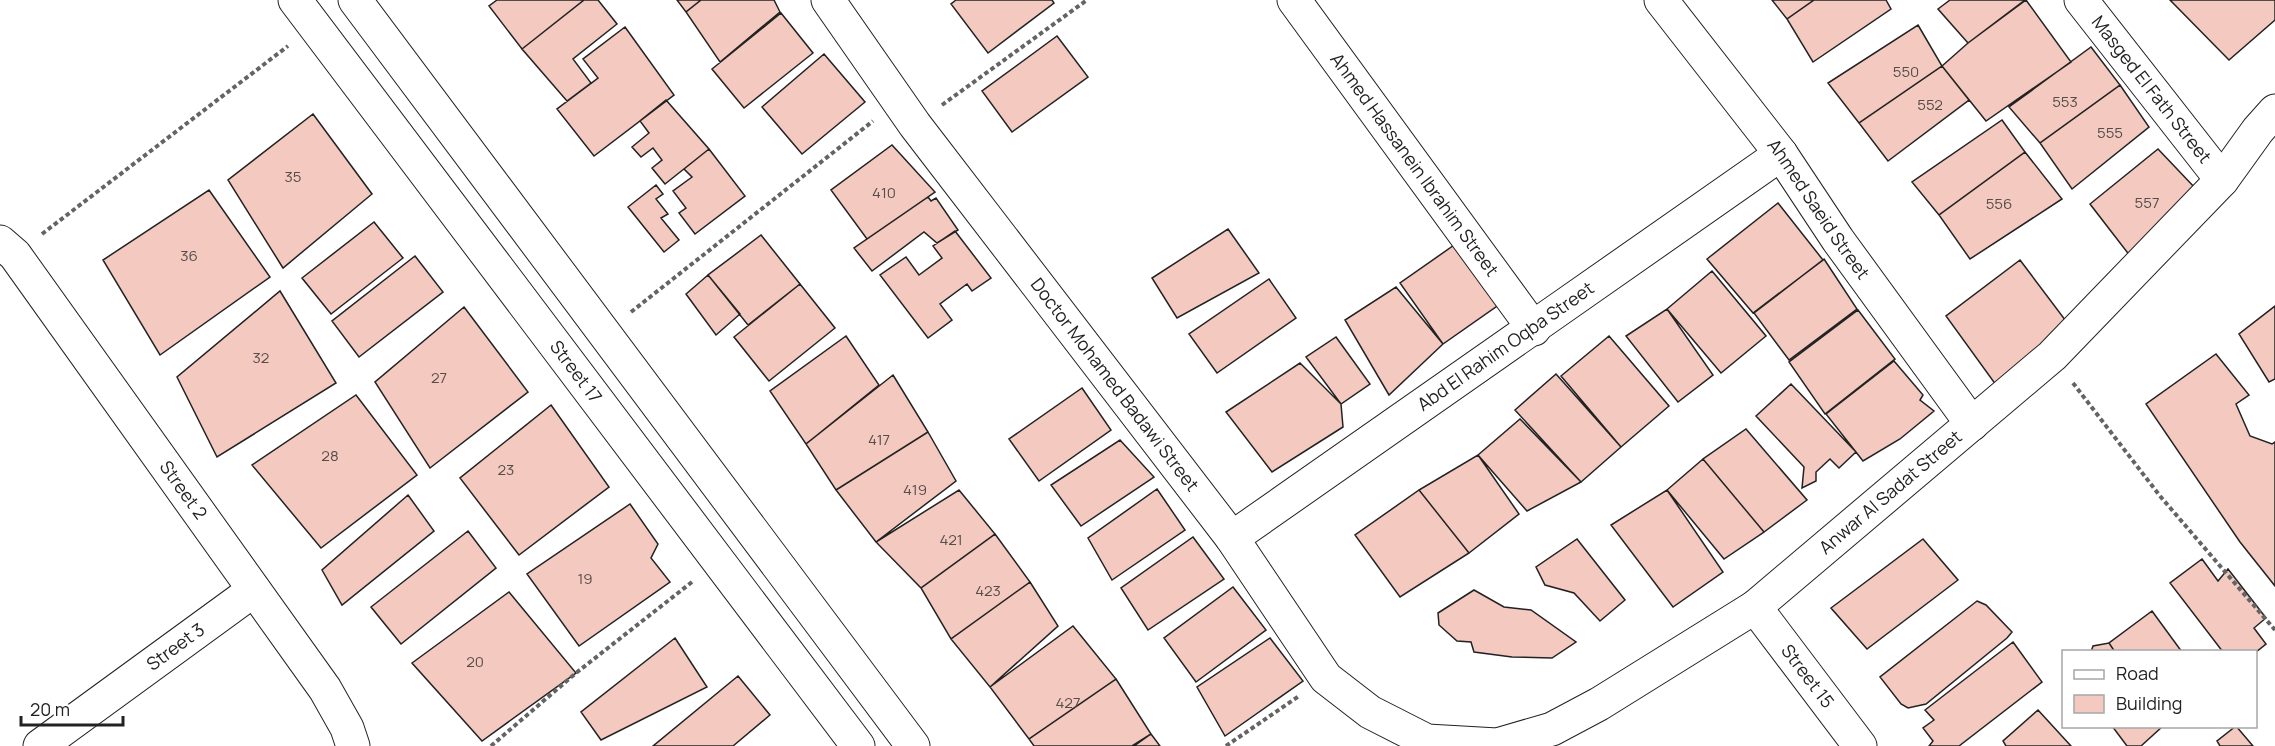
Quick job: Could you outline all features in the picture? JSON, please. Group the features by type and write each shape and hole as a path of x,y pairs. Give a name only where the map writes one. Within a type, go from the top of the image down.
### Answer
{"street":[{"name":"Street 17","path":"295,0 858,746"},
{"path":"355,0 913,746"},
{"name":"Doctor Mohamed Badawi Street","path":"828,0 906,113 1232,538 1326,678 1370,712 1427,741"},
{"name":"Ahmed Hassanein Ibrahim Street","path":"1294,0 1534,329"},
{"name":"Ahmed Saeid Street","path":"1661,0 1781,154 1838,240 1972,424"},
{"name":"Masged El Fath Street","path":"2081,0 2222,180"},
{"name":"Anwar Al Sadat Street","path":"1427,741 1497,746 1552,729 1599,704 1755,607 2052,356 2222,180 2258,130 2275,111"},
{"name":"Abd El Rahim Oqba Street","path":"1232,538 1534,329 1781,154"},
{"name":"Street 2","path":"8,248 325,688 347,728 352,746"},
{"name":"Street 3","path":"40,746 254,590"},
{"name":"Street 15","path":"1755,607 1860,746"}],"path":[{"path":"605,333 906,113 1087,0"},
{"path":"8,248 314,26"},
{"path":"2052,356 2160,496 2275,630"},
{"path":"491,746 576,673 719,562"},
{"path":"1226,746 1326,678"}],"building":[{"path":"497,0 584,0 522,49 489,6"},
{"path":"584,0 598,0 617,24 573,59 591,83 567,101 522,49"},
{"path":"677,0 701,0 686,12"},
{"path":"701,0 774,0 780,12 720,62 686,12"},
{"path":"956,0 1052,0 1054,3 988,53 951,4"},
{"path":"1772,0 1814,0 1787,19"},
{"path":"1814,0 1886,0 1891,9 1813,62 1787,19"},
{"path":"1950,0 2025,0 1968,43 1938,9"},
{"path":"2026,0 2071,62 1986,121 1942,66 1968,43"},
{"path":"2170,0 2275,0 2275,20 2229,60"},
{"path":"781,13 813,53 744,108 712,69"},
{"path":"1918,25 1942,66 1859,123 1828,83"},
{"path":"625,27 674,95 594,156 557,109 598,78 583,59"},
{"path":"1057,36 1088,77 1012,132 982,91"},
{"path":"2091,47 2120,85 2040,143 2009,107"},
{"path":"824,54 865,102 802,154 762,107"},
{"path":"1942,66 1969,100 1888,161 1859,123"},
{"path":"2120,85 2149,127 2072,189 2040,143"},
{"path":"666,100 709,149 665,184 652,168 662,160 653,148 641,157 632,147 649,133 640,121"},
{"path":"313,114 372,194 283,268 228,180"},
{"path":"2002,120 2025,152 1939,215 1912,182"},
{"path":"892,145 935,192 867,239 831,190"},
{"path":"709,149 745,196 695,234 679,213 686,208 673,191 692,177 684,169"},
{"path":"2158,149 2197,190 2134,261 2090,204"},
{"path":"2025,152 2062,199 1970,259 1939,215"},
{"path":"656,185 663,194 656,199 668,214 661,218 679,240 664,252 628,207"},
{"path":"209,190 270,277 160,355 103,260"},
{"path":"928,197 931,201 936,198 958,230 937,243 924,232 872,271 854,248"},
{"path":"1778,203 1823,260 1753,313 1707,259"},
{"path":"374,222 403,258 331,314 302,278"},
{"path":"1228,229 1259,273 1177,318 1152,278"},
{"path":"955,231 991,278 972,291 967,284 940,304 952,320 928,338 880,275 906,257 919,275 942,258 933,246"},
{"path":"761,235 800,284 748,325 708,275"},
{"path":"1457,243 1500,304 1443,344 1400,283"},
{"path":"415,256 443,292 359,357 332,321"},
{"path":"1824,259 1857,309 1789,360 1754,313"},
{"path":"2020,260 2072,329 1996,385 1946,316"},
{"path":"1712,271 1766,336 1721,373 1667,309"},
{"path":"708,275 740,314 716,335 686,294"},
{"path":"1269,279 1296,318 1217,373 1189,334"},
{"path":"800,284 835,328 769,381 734,337"},
{"path":"1396,287 1443,344 1389,395 1345,320"},
{"path":"280,291 336,383 217,457 177,377"},
{"path":"2275,306 2275,379 2269,382 2239,334"},
{"path":"464,307 528,392 430,468 375,382"},
{"path":"1667,309 1713,375 1678,402 1626,336"},
{"path":"1858,310 1895,359 1825,414 1789,362"},
{"path":"846,336 879,385 806,444 770,391"},
{"path":"1609,336 1669,406 1621,447 1561,376"},
{"path":"1336,337 1370,384 1341,404 1306,357"},
{"path":"2216,354 2249,395 2236,404 2250,436 2272,444 2275,442 2275,586 2240,542 2146,404"},
{"path":"1894,361 1923,395 1920,400 1934,411 1900,439 1863,461 1826,414"},
{"path":"1300,363 1341,404 1343,427 1272,472 1226,412"},
{"path":"1556,374 1621,447 1581,482 1515,410"},
{"path":"893,375 928,432 836,490 806,444"},
{"path":"1791,384 1856,452 1839,468 1830,459 1816,472 1816,481 1802,488 1804,467 1756,416"},
{"path":"1082,388 1111,430 1039,481 1009,439"},
{"path":"356,395 417,475 321,548 252,465"},
{"path":"551,405 609,487 519,555 460,478"},
{"path":"1520,419 1581,482 1527,511 1478,455"},
{"path":"1746,429 1807,500 1764,532 1703,459"},
{"path":"928,432 956,481 876,542 836,490"},
{"path":"1120,440 1154,477 1081,526 1051,485"},
{"path":"1478,455 1519,514 1469,553 1419,490"},
{"path":"1703,459 1764,532 1724,559 1667,490"},
{"path":"1157,489 1185,530 1112,580 1088,538"},
{"path":"959,490 995,534 921,588 876,542"},
{"path":"1419,490 1469,553 1400,597 1355,535"},
{"path":"1667,490 1723,572 1673,607 1611,525"},
{"path":"408,495 434,531 342,605 322,570"},
{"path":"630,504 658,544 651,558 670,582 579,646 527,574"},
{"path":"468,531 496,568 401,644 371,607"},
{"path":"995,534 1030,582 951,639 921,588"},
{"path":"1193,537 1224,579 1148,630 1121,588"},
{"path":"1577,539 1625,600 1600,621 1574,593 1545,585 1536,567"},
{"path":"1923,539 1958,580 1867,649 1831,608"},
{"path":"2202,559 2218,581 2228,569 2266,618 2254,628 2266,644 2257,651 2221,650 2170,583"},
{"path":"1030,582 1058,626 990,687 951,639"},
{"path":"1233,587 1266,630 1196,682 1164,638"},
{"path":"1474,590 1504,607 1531,610 1576,642 1552,658 1512,657 1474,652 1471,642 1457,641 1439,625 1438,613"},
{"path":"509,592 576,673 482,741 412,663"},
{"path":"1977,601 1986,605 2012,632 1926,704 1908,708 1901,704 1880,677"},
{"path":"2152,611 2181,650 2114,650 2109,643"},
{"path":"1073,626 1116,679 1029,739 990,687"},
{"path":"675,638 707,687 601,740 581,712"},
{"path":"1270,638 1303,681 1225,736 1197,687"},
{"path":"2013,642 2042,682 1959,746 1929,746 1933,741 1923,728 1934,720 1925,710"},
{"path":"2109,643 2114,650 2092,650 2093,646"},
{"path":"738,676 770,715 733,746 653,746"},
{"path":"1116,679 1151,734 1132,746 1034,746 1029,739"},
{"path":"2038,710 2071,746 2006,746 2003,741"},
{"path":"2114,728 2161,728 2141,746 2127,746"},
{"path":"2233,728 2238,728 2253,746 2220,746 2217,741"},
{"path":"1151,734 1160,746 1134,746"}]}
